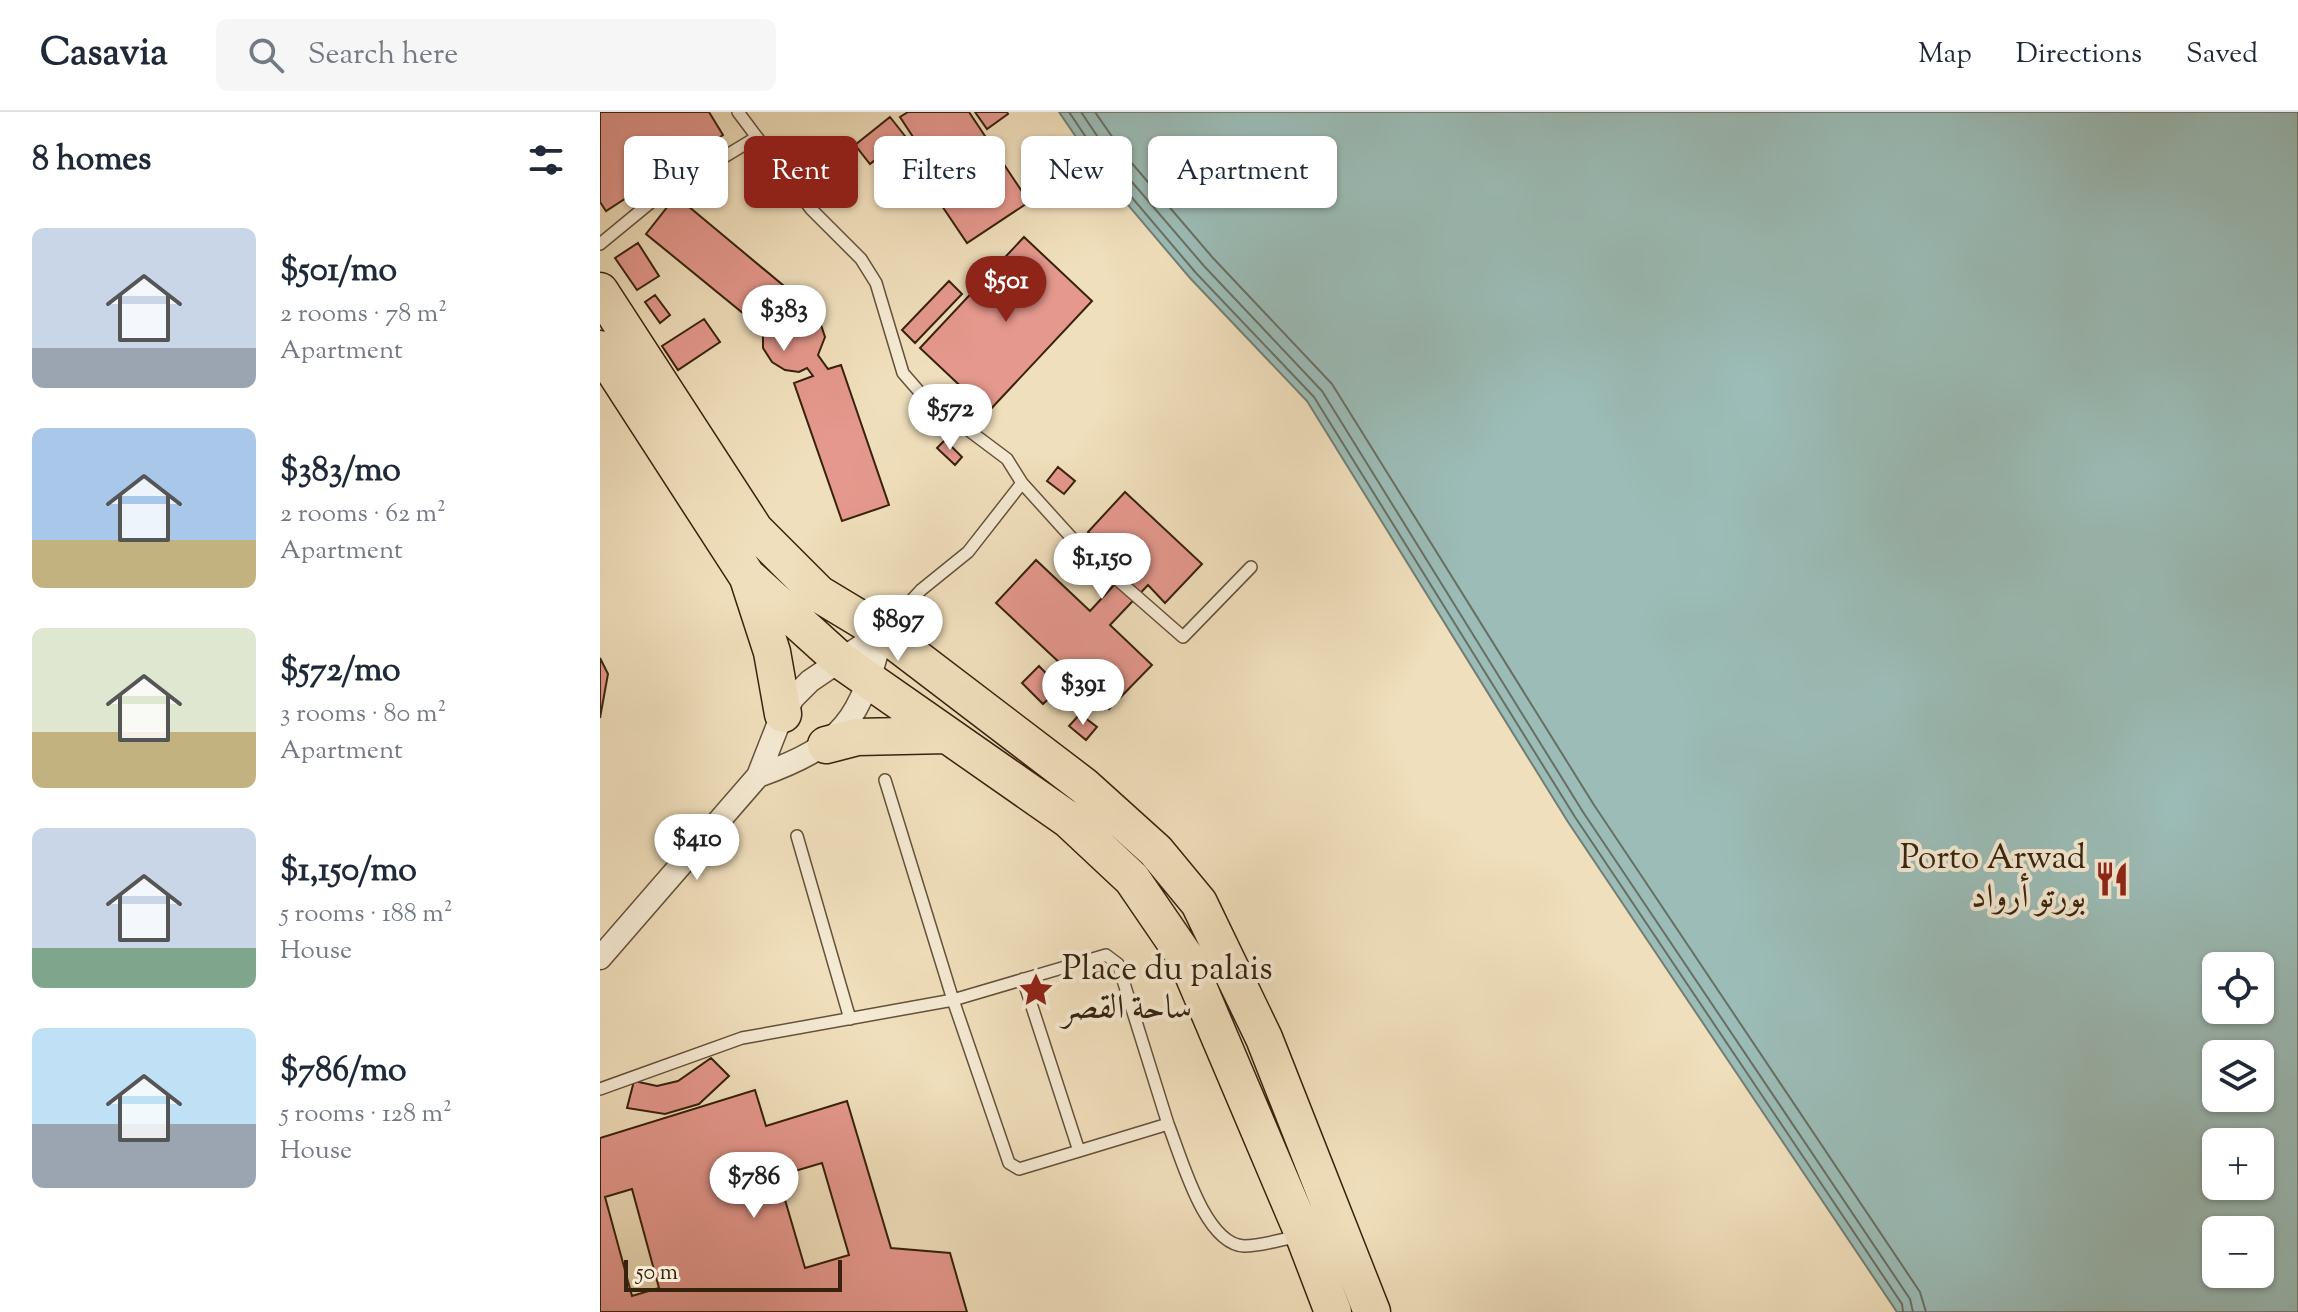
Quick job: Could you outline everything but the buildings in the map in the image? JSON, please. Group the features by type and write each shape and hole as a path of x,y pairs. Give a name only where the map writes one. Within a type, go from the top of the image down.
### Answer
{"main road":[{"path":"600,291 755,530 819,594 882,632 1084,786 1156,851 1199,903 1264,1038 1322,1229 1333,1312"},
{"path":"600,349 747,576 772,652 783,714"},
{"path":"747,576 869,683 1069,820 1132,879 1186,958 1322,1229 1372,1312"},
{"path":"826,745 857,737 947,735"},
{"path":"1167,926 1199,903"}],"street":[{"path":"600,958 758,776 783,714 810,681 882,632"},
{"path":"758,776 798,762 826,745 861,703 882,632"}],"lane":[{"path":"738,112 756,136"},
{"path":"600,244 656,198 744,145"},
{"path":"810,208 861,259 876,283 903,373 923,396 1007,459 1022,483 1079,546 1183,637 1251,567"},
{"path":"882,632 921,590 968,552 1022,483"},
{"path":"885,780 953,1000 1009,1163 1019,1169 1168,1124"},
{"path":"797,836 850,1019"},
{"path":"600,1089 742,1038 953,1000 1106,955 1118,964 1168,1124 1209,1224 1224,1240 1243,1246 1322,1229"},
{"path":"1023,979 1079,1151"}],"water":[{"path":"1059,112 2298,112 2298,1312 1897,1312 1568,822 1307,401 1190,278 1131,208 1132,136 1075,136"}],"place":[{"name":"Porto Arwad بورتو أرواد","path":"2112,879"},
{"name":"Place du palais ساحة القصر","path":"1036,990"}]}
